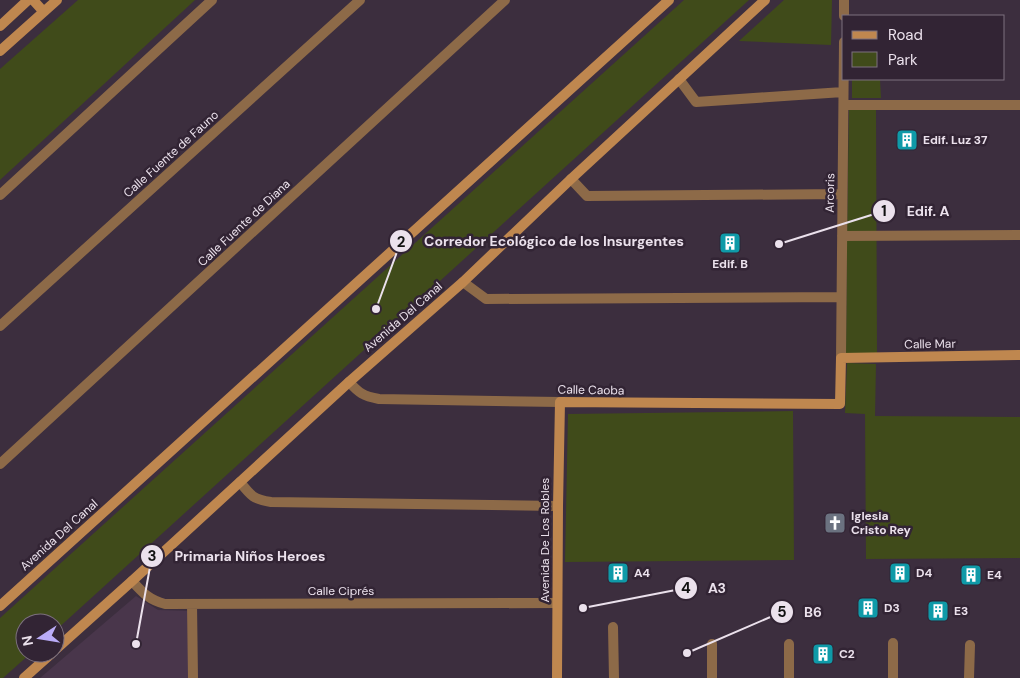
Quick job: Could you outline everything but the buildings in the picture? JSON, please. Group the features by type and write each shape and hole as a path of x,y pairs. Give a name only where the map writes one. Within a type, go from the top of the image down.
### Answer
{"main road":[{"path":"0,26 28,0"},
{"path":"33,0 43,11"},
{"path":"0,51 57,0"},
{"name":"Avenida Del Canal","path":"0,606 669,0"},
{"name":"Avenida Del Canal","path":"65,641 349,382 463,282 571,179 765,0"},
{"name":"Calle Mar","path":"841,358 1020,355"},
{"name":"Arcoris","path":"840,404 841,358"},
{"name":"Calle Caoba","path":"560,402 840,404"},
{"name":"Avenida De Los Robles","path":"557,678 560,402"},
{"path":"24,678 41,663"}],"street":[{"path":"0,195 212,0"},
{"name":"Calle Fuente de Fauno","path":"0,326 360,0"},
{"name":"Calle Fuente de Diana","path":"0,464 504,0"},
{"path":"844,0 844,15"},
{"path":"679,79 696,102 843,92"},
{"name":"Arcoris","path":"841,358 843,80"},
{"path":"844,105 1020,105"},
{"path":"571,179 587,196 842,194"},
{"path":"842,236 1020,235"},
{"path":"463,282 486,299 841,297"},
{"name":"Calle Caoba","path":"349,382 358,392 366,397 379,399 560,402"},
{"path":"240,482 250,495 259,500 271,502 558,506"},
{"name":"Calle Ciprés","path":"132,581 147,597 165,604 557,603"},
{"path":"192,604 194,678"},
{"path":"613,626 614,678"},
{"path":"893,643 893,678"},
{"path":"712,644 712,678"},
{"path":"789,644 789,678"},
{"path":"969,678 970,645"}],"shaded area":[{"path":"136,596 158,610 194,611 193,678 40,678 58,663 65,663 65,657"}],"green space":[{"path":"78,0 195,0 0,180 0,69"},
{"path":"684,0 749,0 65,622 65,613 15,613 15,663 20,663 3,678 0,678 0,618"},
{"path":"784,0 832,0 831,45 739,41"},
{"path":"852,80 880,80 881,98 852,98"},
{"path":"876,108 877,353 846,354 849,109"},
{"path":"847,363 876,364 875,416 1020,417 1020,558 866,559 865,414 845,413"},
{"path":"793,411 794,560 565,562 568,414"}],"place":[{"name":"Edif. Luz 37","path":"907,140"},
{"name":"Edif. B","path":"730,243"},
{"name":"Edif. A","path":"779,244"},
{"name":"Corredor Ecológico de los Insurgentes","path":"376,309"},
{"name":"Iglesia Cristo Rey","path":"835,523"},
{"name":"A4","path":"618,573"},
{"name":"D4","path":"900,573"},
{"name":"E4","path":"971,575"},
{"name":"A3","path":"583,608"},
{"name":"D3","path":"868,608"},
{"name":"E3","path":"938,611"},
{"name":"Primaria Niños Heroes","path":"136,644"},
{"name":"B6","path":"687,653"},
{"name":"C2","path":"823,654"}]}
